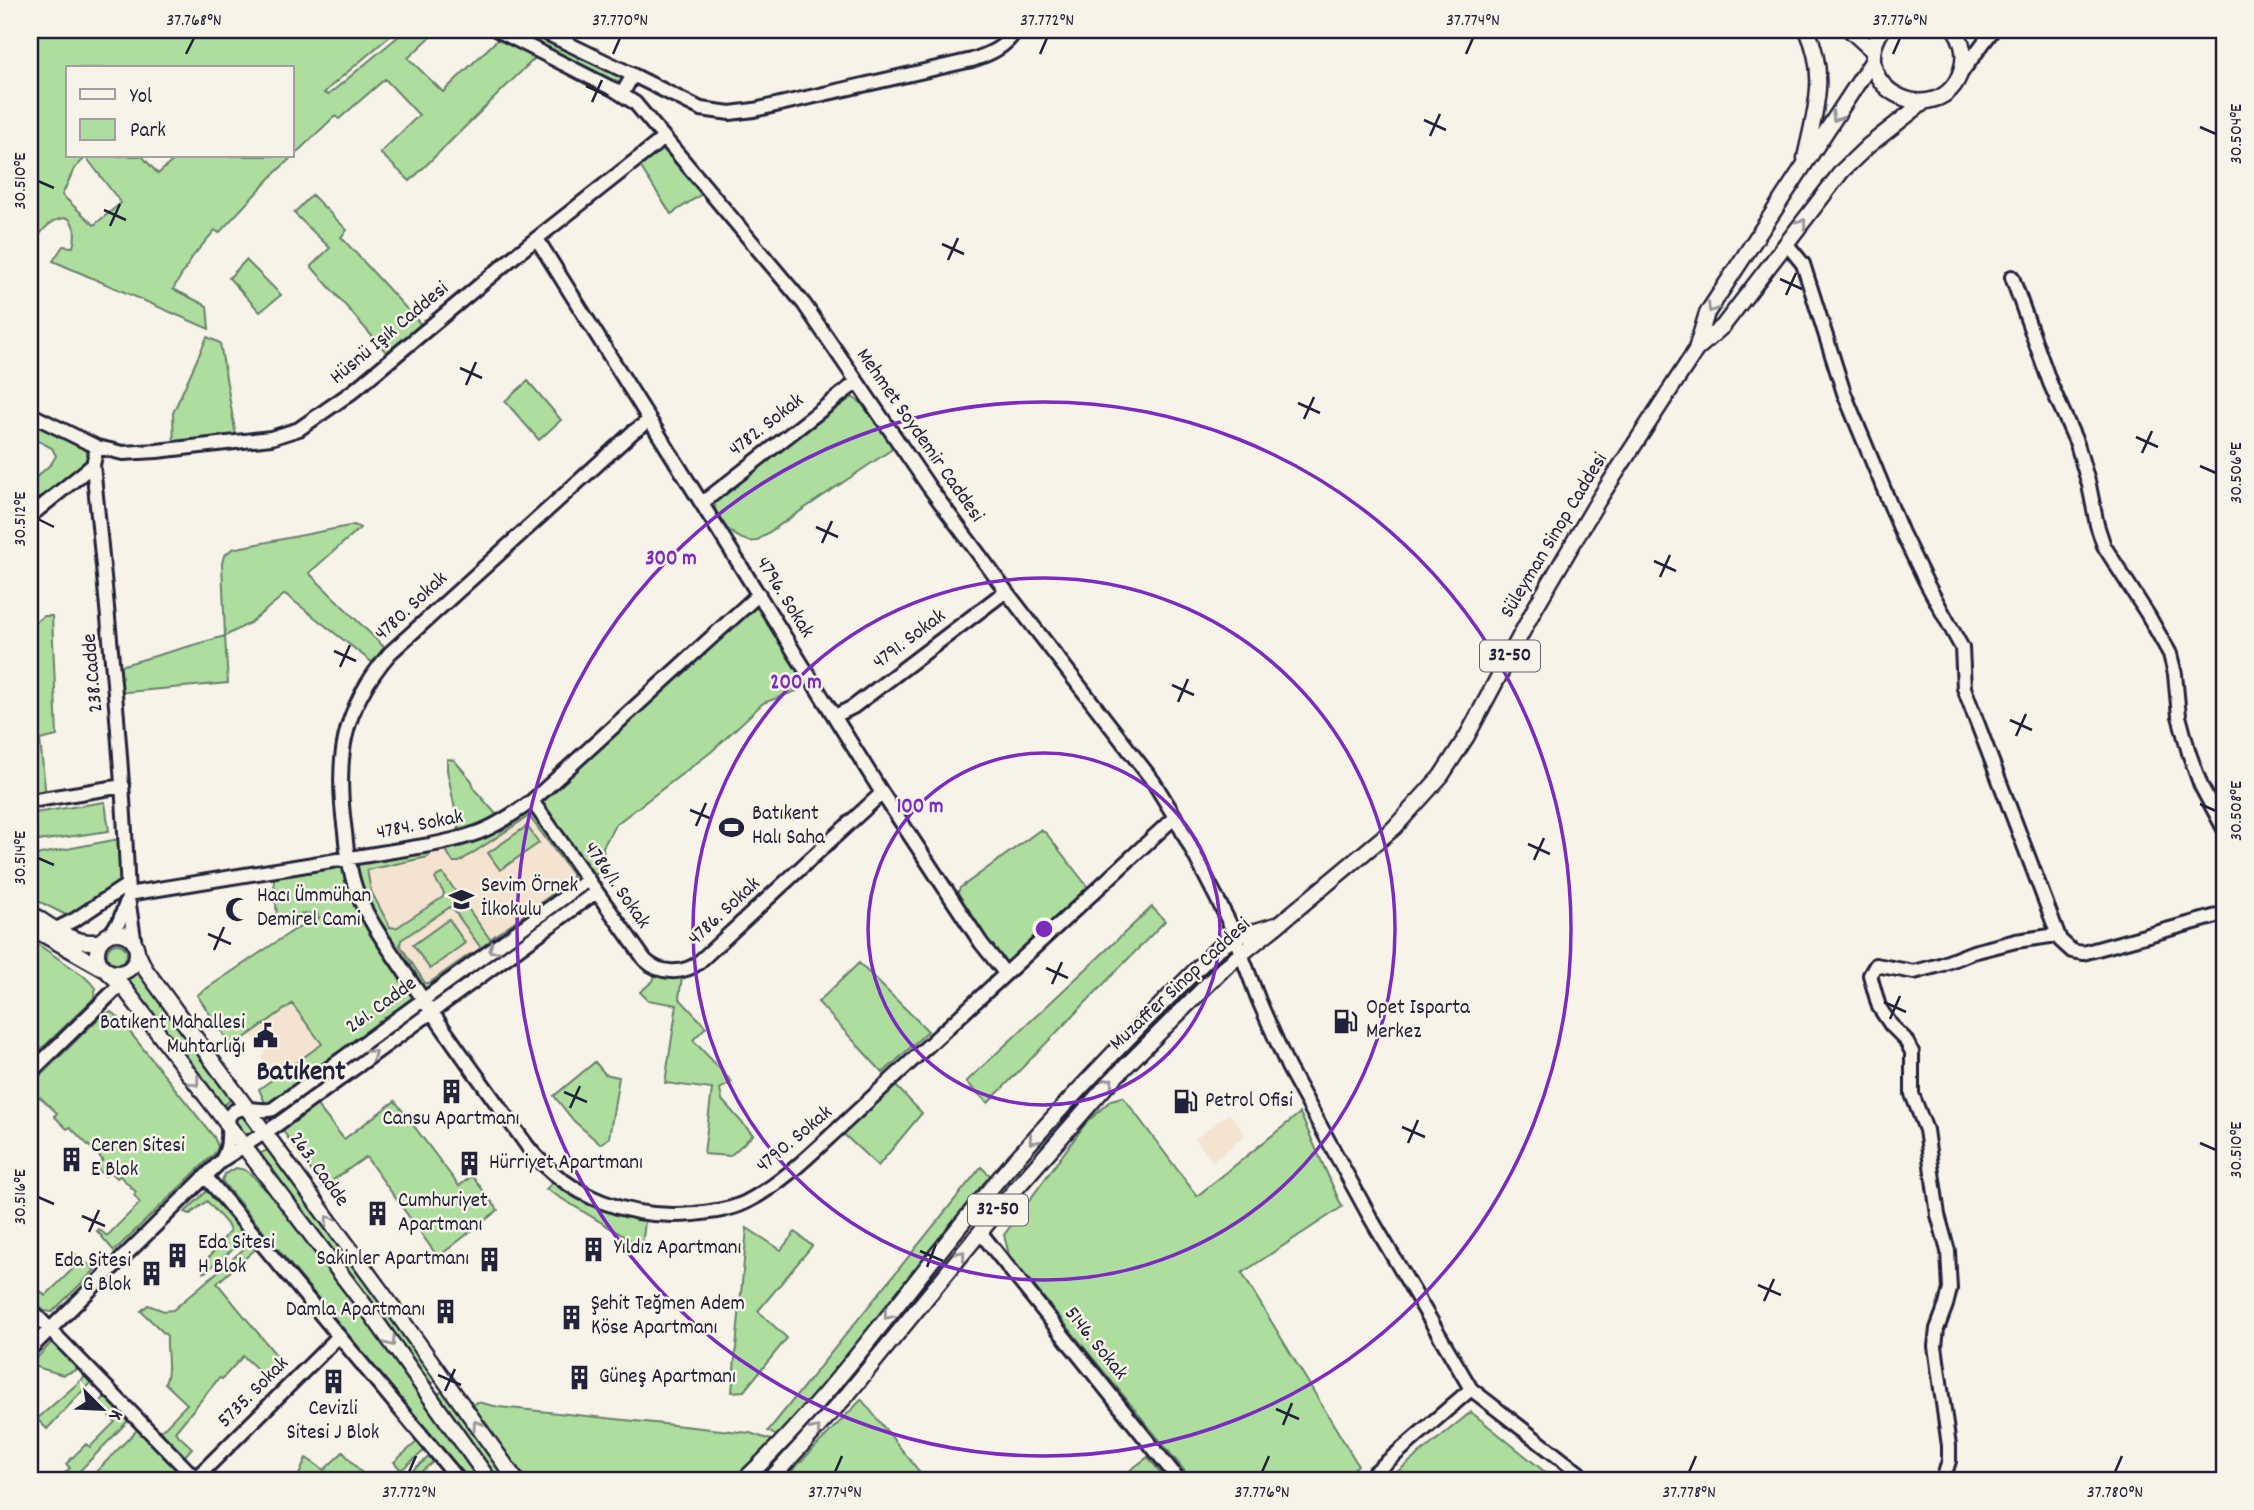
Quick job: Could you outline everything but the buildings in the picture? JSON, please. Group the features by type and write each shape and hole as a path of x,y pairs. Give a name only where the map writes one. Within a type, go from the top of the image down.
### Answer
{"main road":[{"path":"1803,167 1820,73 1814,44 1807,30"},
{"path":"1850,30 1873,55 1876,72 1890,92 1912,102 1924,102"},
{"name":"Süleyman Sinop Caddesi","path":"1696,350 1707,313 1873,55 1882,30"},
{"path":"1955,30 1964,49 1961,73"},
{"name":"Süleyman Sinop Caddesi","path":"1279,924 1394,828 1441,776 1467,736 1535,608 1600,499 1696,350 1723,326 1842,171 1868,146 1924,102 1946,93 1961,73"},
{"path":"30,913 81,941 119,933 125,935 136,948 136,959 128,970 116,973 100,965 97,953 105,938"},
{"name":"Muzaffer Sinop Caddesi","path":"744,1480 793,1431 996,1181 1076,1091 1216,950 1236,937 1279,924"},
{"name":"Muzaffer Sinop Caddesi","path":"770,1480 848,1394 980,1232 1107,1085 1242,953 1279,924"},
{"name":"263. Cadde","path":"30,927 106,970 121,984 369,1311 489,1480"},
{"name":"263. Cadde","path":"136,948 145,969 516,1480"}],"street":[{"name":"Mehmet Soydemir Caddesi","path":"497,30 622,93 641,110 804,304 929,487 1006,592 1144,769 1175,817 1236,937 1271,1030 1312,1113 1471,1389"},
{"path":"540,30 701,109 730,114 972,60 991,54 1016,30"},
{"path":"1961,73 1993,30"},
{"path":"622,93 633,75"},
{"name":"Hüsnü Işık Caddesi","path":"30,414 97,447 123,453 271,438 299,429 352,392 664,138"},
{"name":"4796. Sokak","path":"537,239 882,793 981,943 1006,974"},
{"path":"1786,243 1803,264 1844,393 1902,533 1962,649 1964,688 2057,935 2069,949 2083,953 2224,914"},
{"path":"2012,276 2050,383 2077,444 2104,547 2170,654 2179,716 2189,753 2200,786 2224,829"},
{"name":"4782. Sokak","path":"702,503 857,382"},
{"name":"4780. Sokak","path":"423,1000 368,916 357,894 348,858 341,801 341,758 351,715 373,673 390,653 623,441 650,420"},
{"name":"238.Cadde","path":"97,447 93,465 123,786 127,892 136,948"},
{"path":"30,516 93,465"},
{"name":"4791. Sokak","path":"835,716 853,707 1006,592"},
{"name":"4784. Sokak","path":"127,892 470,837 497,825 532,801 759,594"},
{"path":"30,801 123,786"},
{"name":"4786. Sokak","path":"683,970 699,962 882,793"},
{"name":"4786/1. Sokak","path":"532,801 649,964 664,970 683,970"},
{"name":"4790. Sokak","path":"423,1000 528,1147 553,1174 583,1195 602,1203 646,1213 678,1215 731,1208 751,1199 809,1155 1175,817"},
{"name":"261. Cadde","path":"228,1124 228,1118 234,1111 271,1110 588,880"},
{"path":"56,929 127,892"},
{"path":"105,938 119,922 127,892"},
{"name":"261. Cadde","path":"30,1349 222,1160 265,1133 596,892"},
{"path":"1943,1480 1949,1461 1949,1446 1934,1346 1950,1289 1948,1251 1932,1185 1926,1130 1912,1094 1912,1052 1879,1007 1870,975 1876,965 1914,972 1973,952 2016,941 2057,935"},
{"path":"32,1067 121,984"},
{"path":"222,1160 228,1146 228,1124"},
{"path":"206,1177 459,1480"},
{"name":"5146. Sokak","path":"980,1232 1179,1480"},
{"path":"30,1309 197,1479"},
{"name":"5735. Sokak","path":"197,1479 339,1336"},
{"path":"1366,1480 1471,1389 1588,1480"}],"shaded area":[{"name":"Sevim Örnek İlkokulu","path":"532,801 588,880 423,1000 348,858 461,840"},
{"path":"292,1004 322,1045 276,1079 261,1057 265,1053 250,1034"},
{"path":"1229,1113 1246,1135 1213,1162 1195,1139"}],"green space":[{"path":"30,30 397,30 324,93 328,95 406,30 438,30 408,58 443,92 497,40 502,33 497,30 540,30 633,75 622,94 541,52 410,181 380,153 419,115 385,79 339,119 335,116 294,155 294,66 66,66 66,158 85,158 74,169 62,195 94,225 121,203 87,158 144,158 158,174 176,158 291,158 219,233 215,230 193,256 173,289 207,306 209,329 53,261 63,246 73,247 75,231 68,218 55,221 41,233 30,250"},
{"path":"664,138 708,190 671,214 636,160"},
{"path":"312,195 347,230 341,237 426,330 392,359 311,266 330,248 294,213"},
{"path":"246,260 281,295 260,312 229,278"},
{"path":"207,337 220,343 237,442 174,449 173,413"},
{"path":"528,381 561,420 539,440 505,401"},
{"path":"852,397 860,402 892,445 891,450 756,541 741,539 721,522 715,501"},
{"path":"30,414 97,447 93,465 39,509 30,498 30,483 56,456 52,448 30,437"},
{"path":"354,525 360,528 309,573 390,653 378,667 285,594 250,623 225,636 222,563 224,556 232,549"},
{"path":"759,606 808,684 763,703 711,752 615,825 603,847 604,867 593,877 542,801"},
{"path":"43,616 52,616 57,736 40,740 46,797 30,801 30,627"},
{"path":"225,636 228,683 116,693 113,668"},
{"path":"447,759 454,760 472,781 474,789 502,821 532,801 588,880 486,955 450,907 401,940 400,945 425,983 429,983 470,954 477,961 273,1109 266,1105 259,1089 322,1044 292,1004 232,1047 197,995 294,930 319,918 317,913 277,916 273,870 430,845 431,853 428,857 367,870 371,891 390,927 396,928 443,897 444,893 435,879 443,874 490,939 572,880 572,874 529,816 459,862 453,862 444,842 461,839"},
{"path":"105,802 109,831 38,841 34,813"},
{"path":"527,826 539,843 500,870 488,853"},
{"path":"1040,830 1046,833 1087,886 1084,892 1010,961 1004,962 957,894 960,888"},
{"path":"119,839 122,872 120,886 68,916 30,897 30,856"},
{"path":"1152,907 1165,921 988,1103 966,1082"},
{"path":"449,919 465,943 430,969 413,945"},
{"path":"30,939 84,976 96,988 90,1002 36,1054 30,1048"},
{"path":"113,944 121,944 127,954 121,964 113,964 107,958 107,950"},
{"path":"859,963 928,1031 883,1073 818,1002"},
{"path":"657,968 683,970 679,998 706,1027 693,1040 732,1082 720,1089 722,1100 753,1135 730,1156 704,1154 712,1089 665,1083 677,1005 648,1000 640,992 653,981"},
{"path":"133,972 140,973 233,1098 222,1107 128,982 128,977"},
{"path":"111,1012 214,1137 218,1147 215,1153 114,1251 97,1231 99,1229 107,1236 140,1203 134,1195 136,1192 120,1176 117,1178 110,1171 105,1176 96,1168 103,1160 70,1127 67,1129 54,1116 57,1113 40,1097 37,1099 30,1092 30,1086 103,1014"},
{"path":"595,1062 605,1074 619,1077 609,1138 600,1144 574,1121 554,1096"},
{"path":"891,1081 922,1113 878,1166 838,1129"},
{"path":"1123,1097 1197,1196 1300,1113 1342,1207 1242,1273 1358,1465 1341,1480 1192,1480 1009,1255 1004,1235 1086,1123 1111,1100"},
{"path":"311,1098 344,1139 395,1101 459,1186 472,1176 498,1210 438,1257 366,1157 323,1187 278,1124"},
{"path":"241,1115 254,1130 250,1138 243,1134 234,1120 235,1116"},
{"path":"268,1150 380,1300 435,1378 433,1383 428,1384 260,1157 261,1153"},
{"path":"981,1167 996,1181 784,1440 768,1431"},
{"path":"236,1168 245,1170 254,1177 286,1213 367,1320 481,1480 468,1480 225,1185 222,1180 225,1174"},
{"path":"558,1178 646,1213 642,1247 546,1189"},
{"path":"208,1190 248,1237 204,1273 201,1267 230,1231 207,1201 190,1214 185,1212"},
{"path":"747,1228 781,1250 795,1232 812,1246 758,1311 787,1338 744,1391 732,1392"},
{"path":"252,1242 257,1248 217,1283 281,1361 266,1377 243,1356 222,1379 219,1378 175,1432 192,1448 184,1457 160,1432 187,1404 165,1383 168,1367 167,1336 141,1311 148,1305 164,1311 173,1310"},
{"path":"74,1253 95,1270 52,1312 44,1311 30,1297 30,1285 35,1291 38,1288 45,1296 80,1262"},
{"path":"52,1342 79,1369 63,1375 30,1365"},
{"path":"86,1376 91,1382 47,1429 37,1419"},
{"path":"446,1392 509,1480 496,1480 437,1395"},
{"path":"106,1396 129,1420 71,1480 58,1480 70,1468 66,1464 86,1444 90,1447 115,1422 98,1404"},
{"path":"861,1400 926,1480 783,1480"},
{"path":"477,1402 499,1407 750,1433 774,1441 732,1480 526,1480 471,1407"},
{"path":"1471,1412 1555,1480 1387,1480"},
{"path":"138,1429 188,1480 88,1480"},
{"path":"418,1441 425,1450 401,1470 394,1462"},
{"path":"789,1443 794,1447 762,1480 753,1480"},
{"path":"343,1452 368,1480 297,1480 306,1458 324,1470"},
{"path":"430,1456 434,1461 411,1480 401,1480"},
{"path":"1148,1457 1166,1480 1117,1480"}],"place":[{"name":"Batıkent Halı Saha","path":"732,827"},
{"name":"Sevim Örnek İlkokulu","path":"461,899"},
{"name":"Hacı Ümmühan Demirel Cami","path":"237,909"},
{"name":"Opet Isparta Merkez","path":"1346,1021"},
{"name":"Batıkent Mahallesi Muhtarlığı","path":"265,1036"},
{"name":"Cansu Apartmanı","path":"451,1091"},
{"name":"Petrol Ofisi","path":"1185,1102"},
{"name":"Ceren Sitesi E Blok","path":"71,1159"},
{"name":"Hürriyet Apartmanı","path":"469,1164"},
{"name":"Cumhuriyet Apartmanı","path":"378,1214"},
{"name":"Yıldız Apartmanı","path":"594,1249"},
{"name":"Eda Sitesi H Blok","path":"178,1256"},
{"name":"Sakinler Apartmanı","path":"489,1260"},
{"name":"Eda Sitesi G Blok","path":"151,1274"},
{"name":"Damla Apartmanı","path":"445,1311"},
{"name":"Şehit Teğmen Adem Köse Apartmanı","path":"571,1317"},
{"name":"Güneş Apartmanı","path":"579,1378"},
{"name":"Cevizli Sitesi J Blok","path":"333,1381"}],"district":[{"name":"Batıkent","path":"301,1074"}]}
